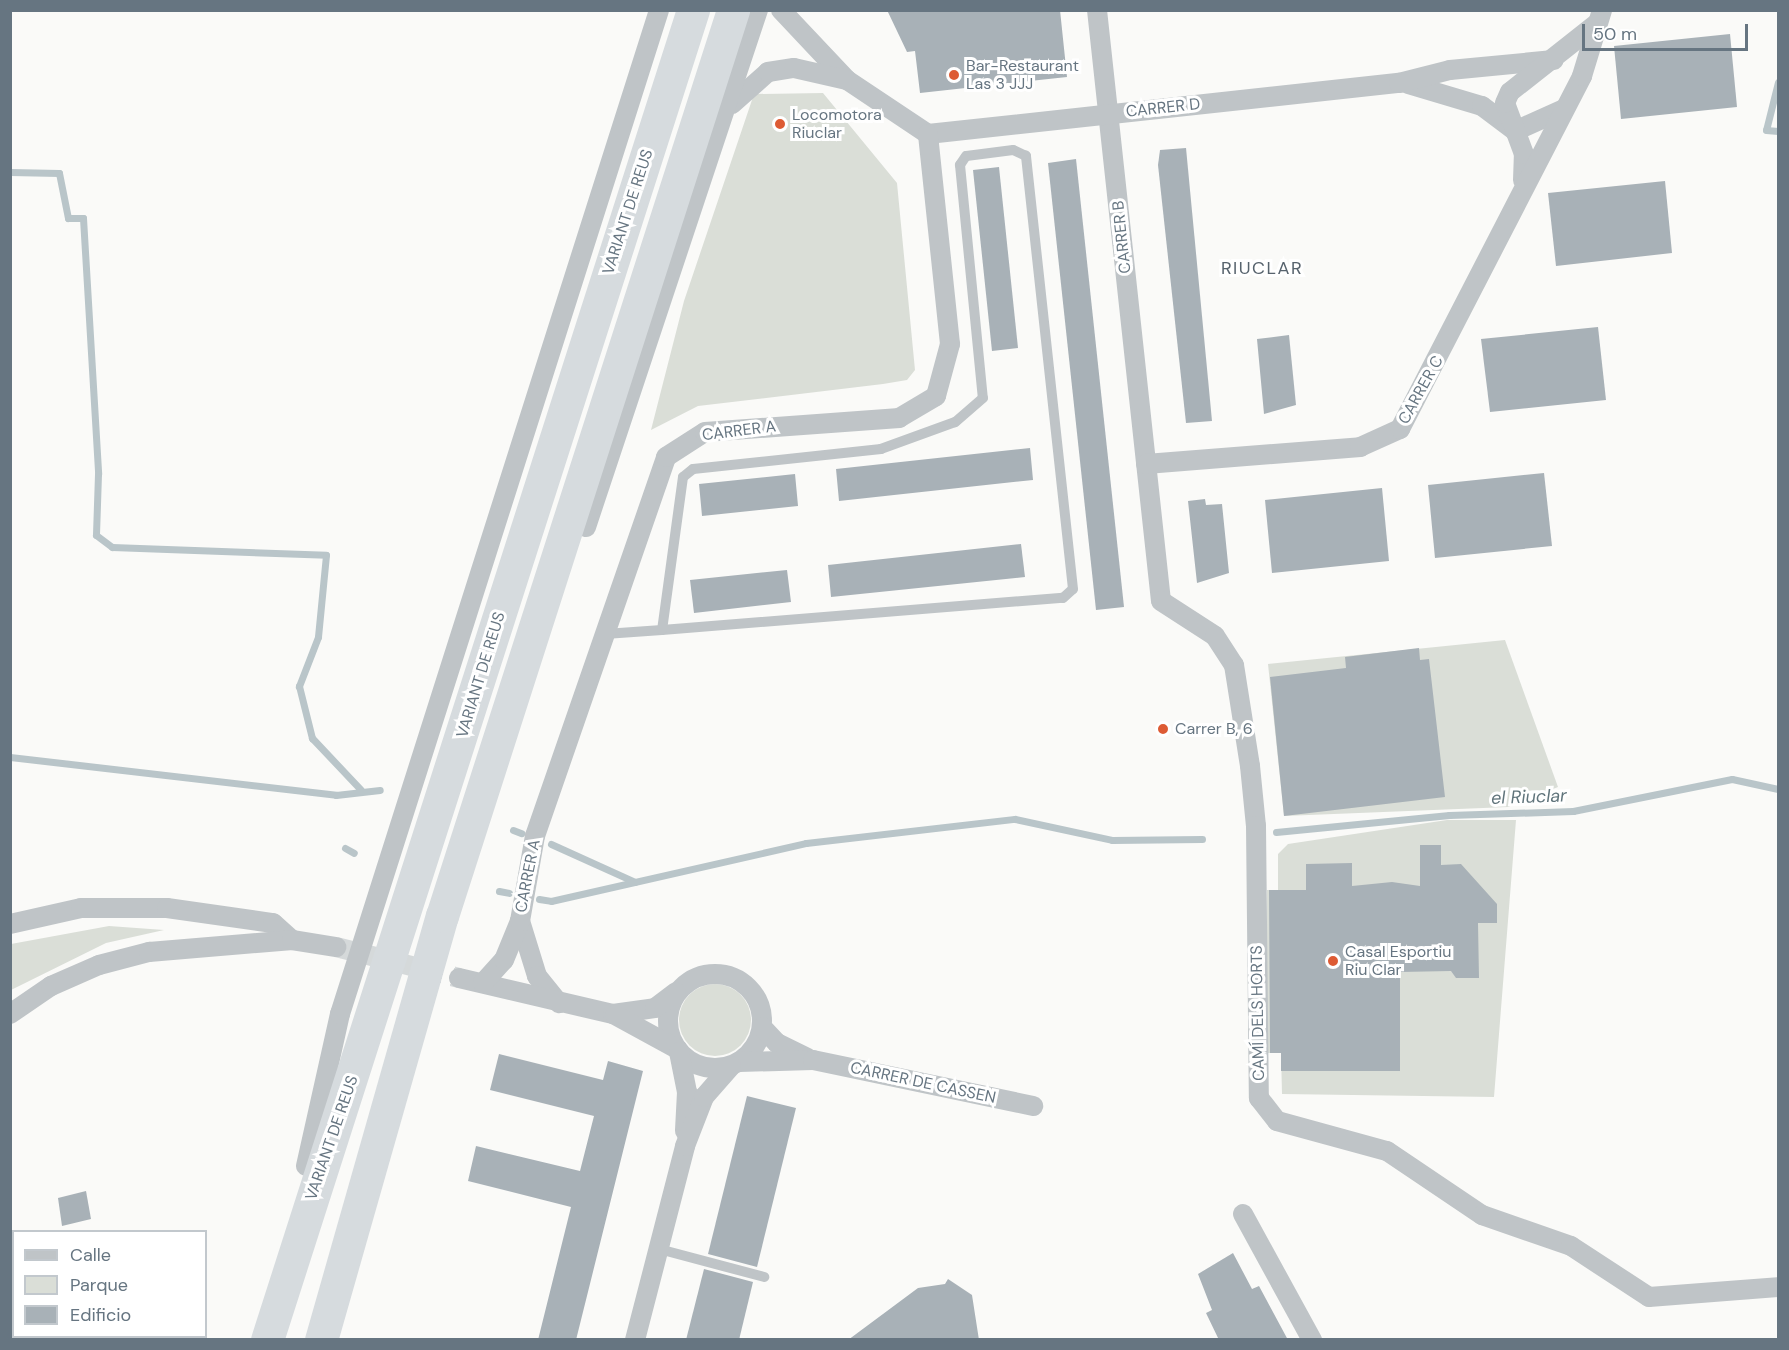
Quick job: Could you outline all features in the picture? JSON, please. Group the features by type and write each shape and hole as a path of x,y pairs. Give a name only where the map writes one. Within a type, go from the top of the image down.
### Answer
{"highway":[{"name":"VARIANT DE REUS","path":"267,1340 299,1216 693,10"},
{"path":"321,1340 442,916 733,10"},
{"path":"524,657 540,655 586,527"}],"street":[{"path":"299,1216 343,1003 659,10"},
{"path":"586,527 726,112 758,10"},
{"path":"782,10 847,80 928,134"},
{"name":"CARRER B","path":"1097,10 1146,464"},
{"name":"CARRER C","path":"1523,182 1524,154 1505,103 1510,92 1554,60 1599,17"},
{"name":"CARRER C","path":"1146,464 1359,447 1400,429 1523,182 1582,76 1599,17"},
{"name":"CARRER D","path":"928,134 1399,83 1450,70 1554,60"},
{"path":"726,112 741,92 768,72 794,68 847,80"},
{"name":"CARRER D","path":"1399,83 1467,100 1515,130"},
{"path":"1515,130 1565,108"},
{"name":"CARRER A","path":"483,983 504,960 520,921 536,836 666,457 683,441 705,432 899,418 936,396 950,344 928,134"},
{"name":"CAMÍ DELS HORTS","path":"1146,464 1161,602 1215,636 1234,665 1256,826 1259,1098 1277,1121 1387,1151 1482,1215 1571,1246 1650,1297 1779,1287"},
{"path":"10,924 81,908 167,908 273,923 292,940"},
{"name":"CARRER A","path":"520,921 537,976 559,1003"},
{"path":"10,1014 51,986 99,964 212,942 292,940 336,947"},
{"path":"613,1014 655,1008 704,974 734,977 757,998 762,1027 754,1047 704,1097 685,1146 635,1340"},
{"path":"459,978 613,1014 678,1050 694,1064 735,1064"},
{"path":"678,990 668,1019 678,1050 687,1092 685,1146"},
{"name":"CARRER DE CASSEN","path":"762,1027 777,1043 813,1060 1033,1106"},
{"name":"CARRER DE CASSEN","path":"735,1064 813,1060"},
{"path":"1243,1214 1312,1340"}],"lane":[{"path":"605,634 662,630 1063,598 1073,589 1026,156 1013,150 966,156 960,165 983,398 955,422 881,449 693,469 682,477 662,630"},
{"path":"659,1249 764,1278"}],"green space":[{"path":"823,93 897,183 915,370 907,380 883,384 698,406 651,430 684,301 754,94"},
{"path":"1505,640 1558,787 1508,807 1284,816 1268,664"},
{"path":"1447,820 1516,820 1494,1097 1282,1094 1281,1053 1266,1053 1267,890 1278,890 1278,854 1288,844"},
{"path":"109,926 164,930 106,943 11,990 11,944"},
{"path":"722,984 741,994 749,1006 751,1020 749,1034 741,1046 729,1054 708,1056 689,1046 681,1034 679,1013 689,994 701,986"}],"building":[{"path":"887,10 1060,10 1067,77 920,93 915,51 907,52"},
{"path":"1730,34 1737,107 1621,119 1614,46"},
{"path":"1186,148 1212,421 1186,423 1158,165 1160,150"},
{"path":"1076,159 1124,607 1096,610 1048,163"},
{"path":"999,167 1018,348 992,351 973,170"},
{"path":"1665,181 1672,253 1556,266 1548,193"},
{"path":"1598,327 1606,400 1490,412 1481,339"},
{"path":"1289,335 1296,405 1264,414 1257,339"},
{"path":"1030,448 1033,480 839,501 836,469"},
{"path":"1544,473 1552,546 1435,558 1428,485"},
{"path":"795,474 798,506 702,516 699,484"},
{"path":"1382,488 1389,561 1272,573 1265,500"},
{"path":"1205,499 1206,505 1222,504 1229,573 1197,583 1188,501"},
{"path":"1021,544 1025,577 831,597 828,565"},
{"path":"787,570 791,602 694,613 690,580"},
{"path":"1419,648 1420,660 1429,659 1445,797 1284,816 1270,677 1346,668 1345,657"},
{"name":"Casal Esportiu Riu Clar","path":"1420,845 1441,845 1441,865 1461,864 1497,904 1497,923 1478,923 1479,978 1456,978 1451,971 1400,972 1400,1071 1281,1071 1281,1053 1270,1053 1269,890 1306,890 1306,864 1352,863 1352,886 1392,882 1420,886"},
{"path":"499,1054 603,1080 608,1061 643,1071 576,1340 538,1340 571,1207 468,1181 476,1146 580,1171 594,1116 490,1090"},
{"path":"747,1096 796,1108 757,1267 708,1254"},
{"path":"86,1191 91,1219 62,1226 58,1198"},
{"path":"1233,1253 1252,1289 1259,1286 1288,1340 1219,1340 1206,1313 1212,1310 1198,1274"},
{"path":"704,1269 753,1282 739,1340 686,1340"},
{"path":"948,1279 972,1295 979,1340 848,1340 918,1288 945,1284"}],"waterway":[{"path":"1778,82 1766,130 1778,131"},
{"path":"10,172 59,173 68,218 83,218 98,474 96,535 112,547 326,555 318,637 299,686 312,738 361,790"},
{"path":"10,757 336,795 380,790"},
{"name":"el Riuclar","path":"1276,832 1449,815 1573,811 1732,779 1778,789"},
{"path":"539,899 551,901 806,843 1015,819 1112,840 1202,839"},
{"path":"513,830 521,833"},
{"path":"551,844 635,882"},
{"path":"345,848 354,853"},
{"path":"499,891 509,893"}],"tunnel":[{"path":"336,947 459,978"}],"place":[{"name":"Bar-Restaurant Las 3 JJJ","path":"954,75"},
{"name":"Locomotora Riuclar","path":"780,124"},
{"name":"Carrer B, 6","path":"1163,729"},
{"name":"Casal Esportiu Riu Clar","path":"1333,961"}],"district":[{"name":"RIUCLAR","path":"1262,268"}]}
